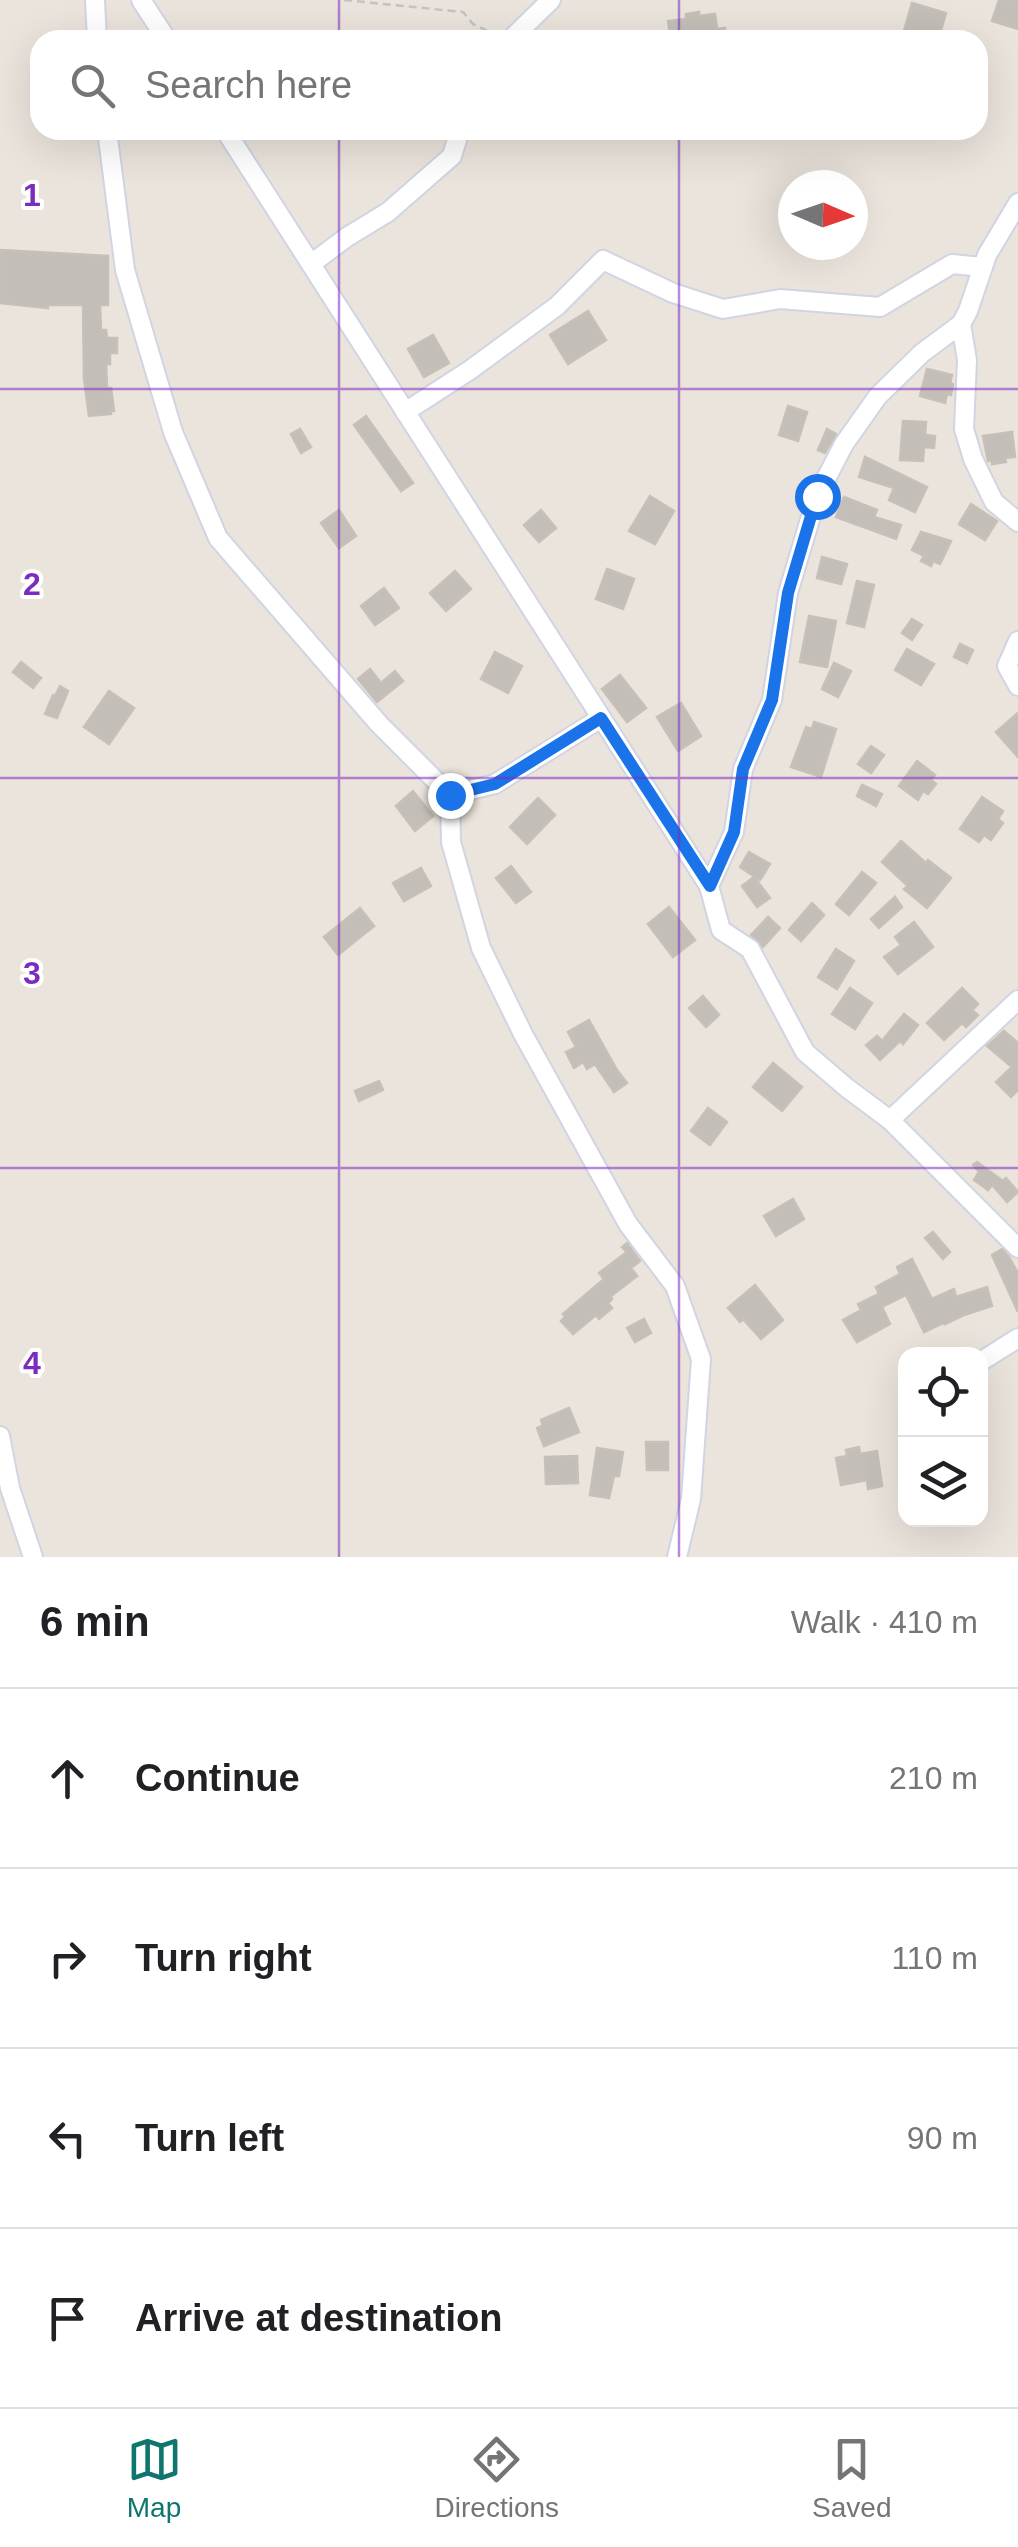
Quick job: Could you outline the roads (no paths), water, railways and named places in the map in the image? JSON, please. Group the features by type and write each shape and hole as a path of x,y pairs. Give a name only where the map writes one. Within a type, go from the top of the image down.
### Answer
{"street":[{"path":"95,0 96,30"},
{"path":"141,0 160,30"},
{"path":"519,30 551,0"},
{"path":"108,140 125,270 173,432 218,538 380,724 450,795 451,842 481,948 628,1224 675,1286 701,1359 690,1499 677,1557"},
{"path":"231,140 710,886 722,930 750,949 805,1052 890,1120 1018,1248"},
{"path":"311,264 388,212 452,156 457,140"},
{"path":"710,886 734,832 743,769 772,700 788,593 817,496 844,444 878,396 922,353 960,324 982,267 1018,203"},
{"path":"405,412 557,306 603,260 673,293 723,308 780,298 880,307 952,264 982,267"},
{"path":"960,324 967,360 964,429 973,459 994,502 1018,522"},
{"path":"1018,641 1006,666 1018,686"},
{"path":"450,795 495,784 601,718"},
{"path":"890,1120 1018,1000"},
{"path":"988,1357 1018,1338"},
{"path":"0,1436 10,1488 34,1557"}]}
